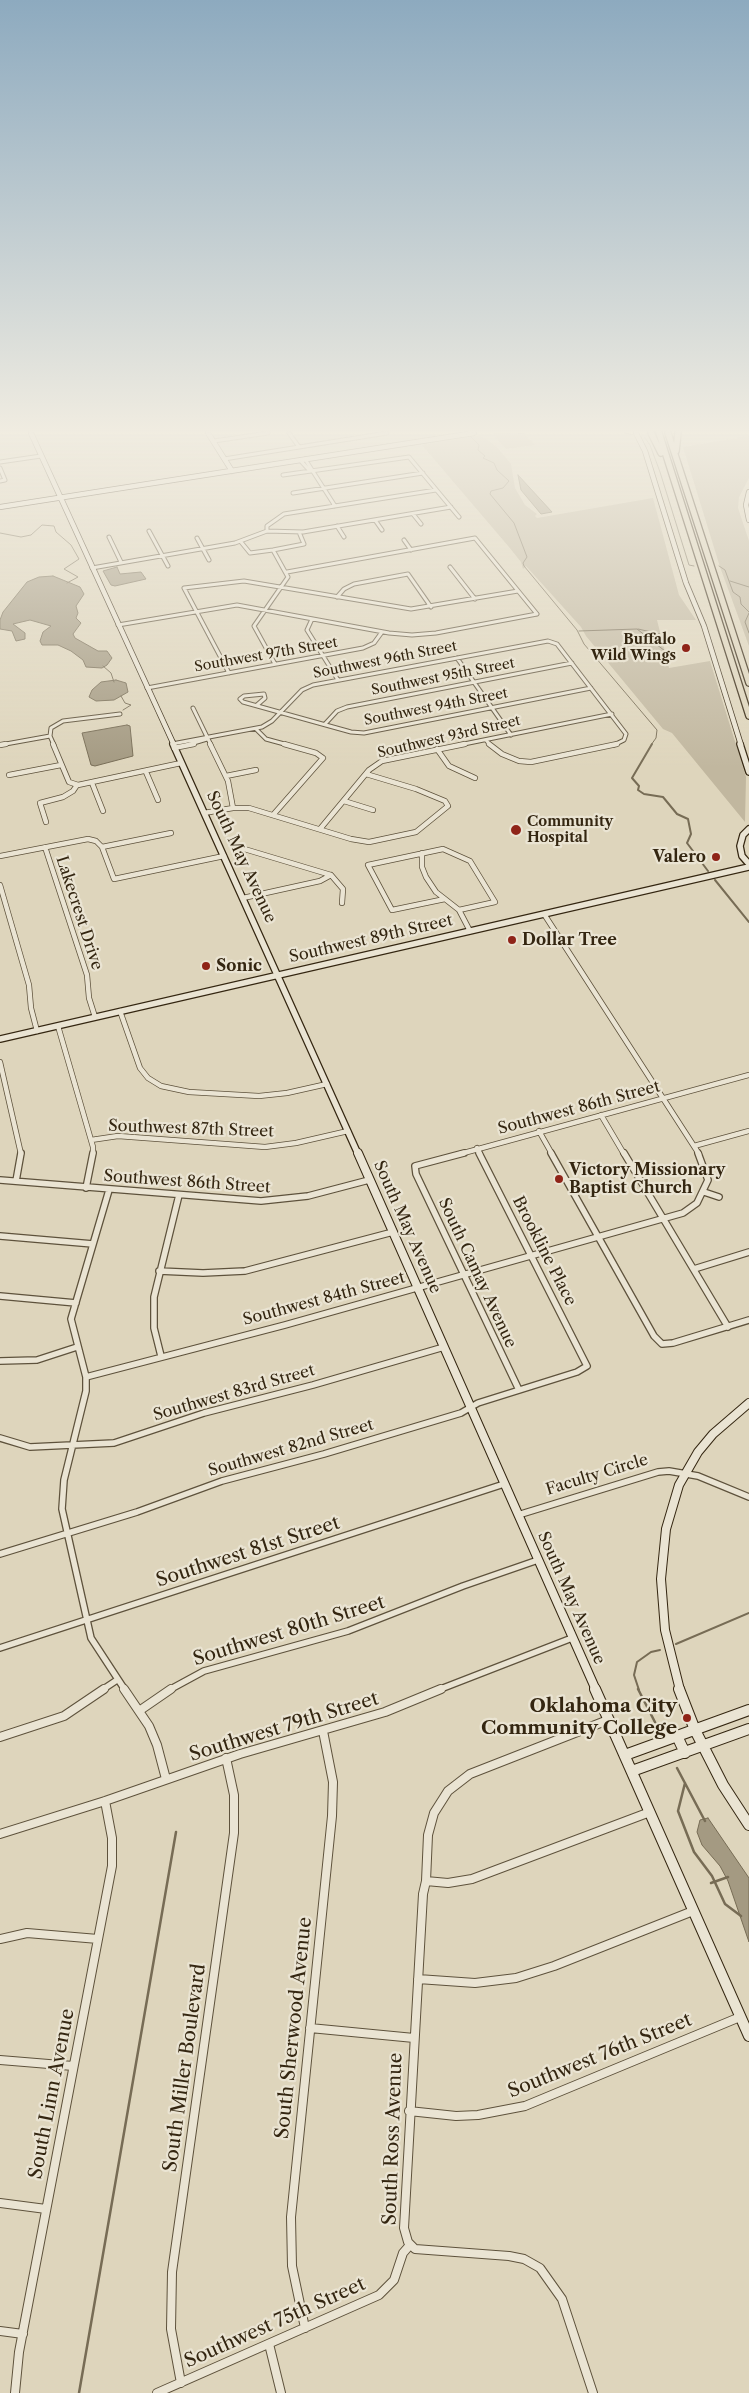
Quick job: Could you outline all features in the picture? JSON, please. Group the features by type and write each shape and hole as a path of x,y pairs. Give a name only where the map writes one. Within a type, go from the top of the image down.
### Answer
{"highway":[{"path":"695,545 749,716"},
{"path":"705,545 749,683"}],"main road":[{"name":"South May Avenue","path":"81,545 348,1130 749,2036"},
{"path":"674,545 686,584 704,626 749,772"},
{"path":"749,829 743,835 740,846 742,856 749,866"},
{"name":"Southwest 89th Street","path":"0,1039 749,866"},
{"path":"749,1402 713,1434 685,1473 679,1485 666,1529 661,1568 661,1586 669,1652 680,1691 695,1730 722,1785 749,1825"},
{"path":"625,1755 749,1710"},
{"path":"632,1771 749,1729"},
{"path":"677,1736 685,1753"}],"street":[{"path":"113,545 121,562"},
{"path":"157,545 168,566"},
{"path":"200,545 208,560"},
{"path":"91,567 226,545"},
{"path":"243,545 250,553 301,545"},
{"path":"407,545 411,550"},
{"path":"287,572 439,545"},
{"path":"118,625 233,605 382,632 427,634 537,614 480,545"},
{"path":"273,550 287,572 288,577 254,626 275,664"},
{"path":"450,567 474,599"},
{"path":"337,597 344,589 354,584 408,574 431,607"},
{"path":"229,673 184,588 236,581 282,587 403,609 431,607 518,591"},
{"path":"312,619 307,629 338,680"},
{"name":"Southwest 97th Street","path":"147,688 368,646 376,642 382,632"},
{"name":"Southwest 96th Street","path":"173,746 203,742 208,739 256,729 268,724 305,688 338,680 552,641 557,644 572,664"},
{"path":"457,658 511,735"},
{"path":"486,740 493,749 519,761 537,761 621,742 625,738 626,732 572,664"},
{"name":"Southwest 95th Street","path":"325,724 338,711 347,707 572,664"},
{"name":"Southwest 94th Street","path":"257,705 265,697 264,694 244,696 240,699 241,702 351,732 366,733 592,688"},
{"path":"193,708 226,776 233,808"},
{"path":"120,714 108,714 60,722 51,728 50,736 67,780 77,785 92,783 182,764"},
{"name":"Southwest 93rd Street","path":"320,829 374,765 384,760 612,714"},
{"path":"256,729 266,739 319,754 323,758 273,816"},
{"path":"0,745 50,736"},
{"path":"437,749 452,768 475,778"},
{"path":"8,775 61,765"},
{"path":"226,776 256,770"},
{"path":"146,772 158,800"},
{"path":"204,813 233,808 251,809 362,842 386,840 419,830 447,808 448,804 412,787 366,774"},
{"path":"92,783 103,811"},
{"path":"46,822 40,803 67,796 77,785"},
{"path":"344,801 373,810"},
{"path":"102,847 171,833"},
{"path":"0,856 84,839 96,842 102,847 114,879 224,856"},
{"name":"Lakecrest Drive","path":"45,846 87,975 89,998 95,1017"},
{"path":"241,848 254,850 331,876 337,880 343,889 342,903"},
{"path":"445,899 392,910 368,865 444,849 470,861 495,902 459,910"},
{"path":"422,854 422,868 426,877 436,892 459,910 470,931"},
{"path":"243,898 320,881 331,876"},
{"path":"0,885 29,986 31,1008 37,1031"},
{"path":"544,914 694,1146 707,1173 704,1192 719,1197"},
{"path":"120,1011 138,1064 152,1081 172,1090 248,1096 288,1093 327,1084"},
{"path":"58,1026 91,1140 94,1160 86,1188"},
{"path":"0,1062 21,1152 16,1181"},
{"name":"Southwest 86th Street","path":"415,1166 539,1131 749,1076"},
{"path":"601,1115 728,1327"},
{"name":"Southwest 87th Street","path":"91,1140 118,1136 265,1147 296,1143 348,1130"},
{"path":"539,1131 654,1336 662,1344 673,1343 749,1320"},
{"path":"694,1146 749,1131"},
{"name":"Brookline Place","path":"476,1148 587,1366"},
{"name":"South Camay Avenue","path":"415,1166 416,1174 519,1390"},
{"name":"Southwest 86th Street","path":"0,1180 109,1190 273,1201 308,1196 369,1180"},
{"path":"109,1190 71,1323 86,1377 83,1408 62,1492 62,1508 86,1621 94,1645 139,1710 156,1741 166,1779"},
{"name":"Southwest 84th Street","path":"86,1377 161,1356 269,1330 664,1219 690,1209 697,1203 704,1192"},
{"path":"161,1356 153,1316 154,1297 178,1195"},
{"path":"159,1271 203,1273 245,1271 393,1232"},
{"path":"0,1236 93,1244"},
{"path":"694,1269 749,1252"},
{"path":"0,1296 76,1303"},
{"path":"0,1361 37,1360 77,1347"},
{"name":"Southwest 83rd Street","path":"0,1438 30,1447 103,1445 122,1441 204,1413 313,1385 444,1347"},
{"name":"Southwest 82nd Street","path":"0,1554 67,1534 222,1481 350,1447 461,1413 478,1402 577,1372 587,1366"},
{"name":"Faculty Circle","path":"518,1515 650,1474 669,1471 698,1476 749,1497"},
{"name":"Southwest 81st Street","path":"0,1648 504,1484"},
{"name":"Southwest 80th Street","path":"139,1710 174,1686 204,1671 334,1636 485,1578 538,1560"},
{"name":"Southwest 79th Street","path":"0,1834 105,1801 226,1758 385,1712 516,1658 572,1638"},
{"path":"0,1737 64,1716 117,1680"},
{"name":"South Ross Avenue","path":"594,2393 562,2299 540,2268 524,2259 510,2256 415,2249 410,2245 404,2228 409,2111 423,1894 426,1882 425,1868 430,1823 438,1805 454,1784 483,1768 609,1720"},
{"name":"South Sherwood Avenue","path":"305,2328 294,2280 291,2237 333,1804 331,1768 323,1731"},
{"name":"South Miller Boulevard","path":"180,2383 171,2323 172,2272 234,1833 234,1795 226,1758"},
{"name":"South Linn Avenue","path":"15,2393 22,2334 112,1857 112,1838 105,1801"},
{"path":"426,1882 448,1883 472,1879 650,1812"},
{"path":"418,1979 475,1983 516,1978 554,1966 693,1910"},
{"path":"0,1940 27,1933 98,1939"},
{"name":"Southwest 76th Street","path":"409,2111 478,2115 525,2106 740,2017"},
{"path":"310,2028 414,2038"},
{"path":"0,2060 73,2066"},
{"path":"0,2203 46,2209"},
{"name":"Southwest 75th Street","path":"157,2393 305,2328 385,2290 394,2280 404,2253 410,2245"},
{"path":"0,2331 22,2334"},
{"path":"269,2344 281,2393"}],"shaded area":[{"path":"507,545 666,545 679,595 696,620 657,620 669,668 710,661 746,777 745,822 672,733 663,729 586,636 581,627 526,566 523,569 521,562"},
{"path":"713,545 749,545 749,646"},
{"path":"117,567 120,574 141,572 146,579 115,586 111,585 103,571"},
{"path":"53,576 80,587 84,594 76,606 78,613 76,618 81,623 73,634 75,638 98,651 107,651 112,658 102,668 86,667 83,660 71,651 58,645 42,645 40,641 43,632 51,626 30,620 13,624 25,633 25,639 16,641 12,631 0,629 0,620 3,612 27,582 39,577"},
{"path":"116,680 126,683 128,692 114,700 96,701 89,697 92,690 101,682"},
{"path":"130,726 133,756 95,766 91,765 82,733"},
{"path":"708,1818 749,1878 749,1942 728,1881 720,1866 702,1845 697,1832 700,1820"}],"waterway":[{"path":"67,583 78,577 64,569 79,559 71,545"},
{"path":"522,545 527,557 523,563 524,566 577,630 584,644 657,730 656,738 651,745"},
{"path":"683,545 689,565 694,566"},
{"path":"719,566 725,570 733,592 740,597 741,604 749,612"},
{"path":"730,581 749,587"},
{"path":"749,613 745,622 749,633"},
{"path":"579,631 637,629 665,651"},
{"path":"638,629 660,634"},
{"path":"103,666 111,673 114,682"},
{"path":"121,696 125,703 131,705 123,710"},
{"path":"652,744 632,778 639,786 638,790 644,794 663,797 677,814 688,819 691,834 687,843 708,871"},
{"path":"715,880 749,922"},
{"path":"676,1644 749,1613"},
{"path":"639,1690 634,1675 637,1662 651,1652 660,1650"},
{"path":"638,1689 659,1730"},
{"path":"677,1768 685,1783"},
{"path":"685,1783 705,1821"},
{"path":"685,1783 678,1811 694,1852 715,1882"},
{"path":"79,2393 176,1832"},
{"path":"715,1882 728,1877"},
{"path":"715,1882 725,1904 741,1916"}],"place":[{"name":"Buffalo Wild Wings","path":"686,648"},
{"name":"Community Hospital","path":"516,830"},
{"name":"Valero","path":"716,857"},
{"name":"Dollar Tree","path":"512,940"},
{"name":"Sonic","path":"206,966"},
{"name":"Victory Missionary Baptist Church","path":"559,1179"},
{"name":"Oklahoma City Community College","path":"687,1718"}]}
